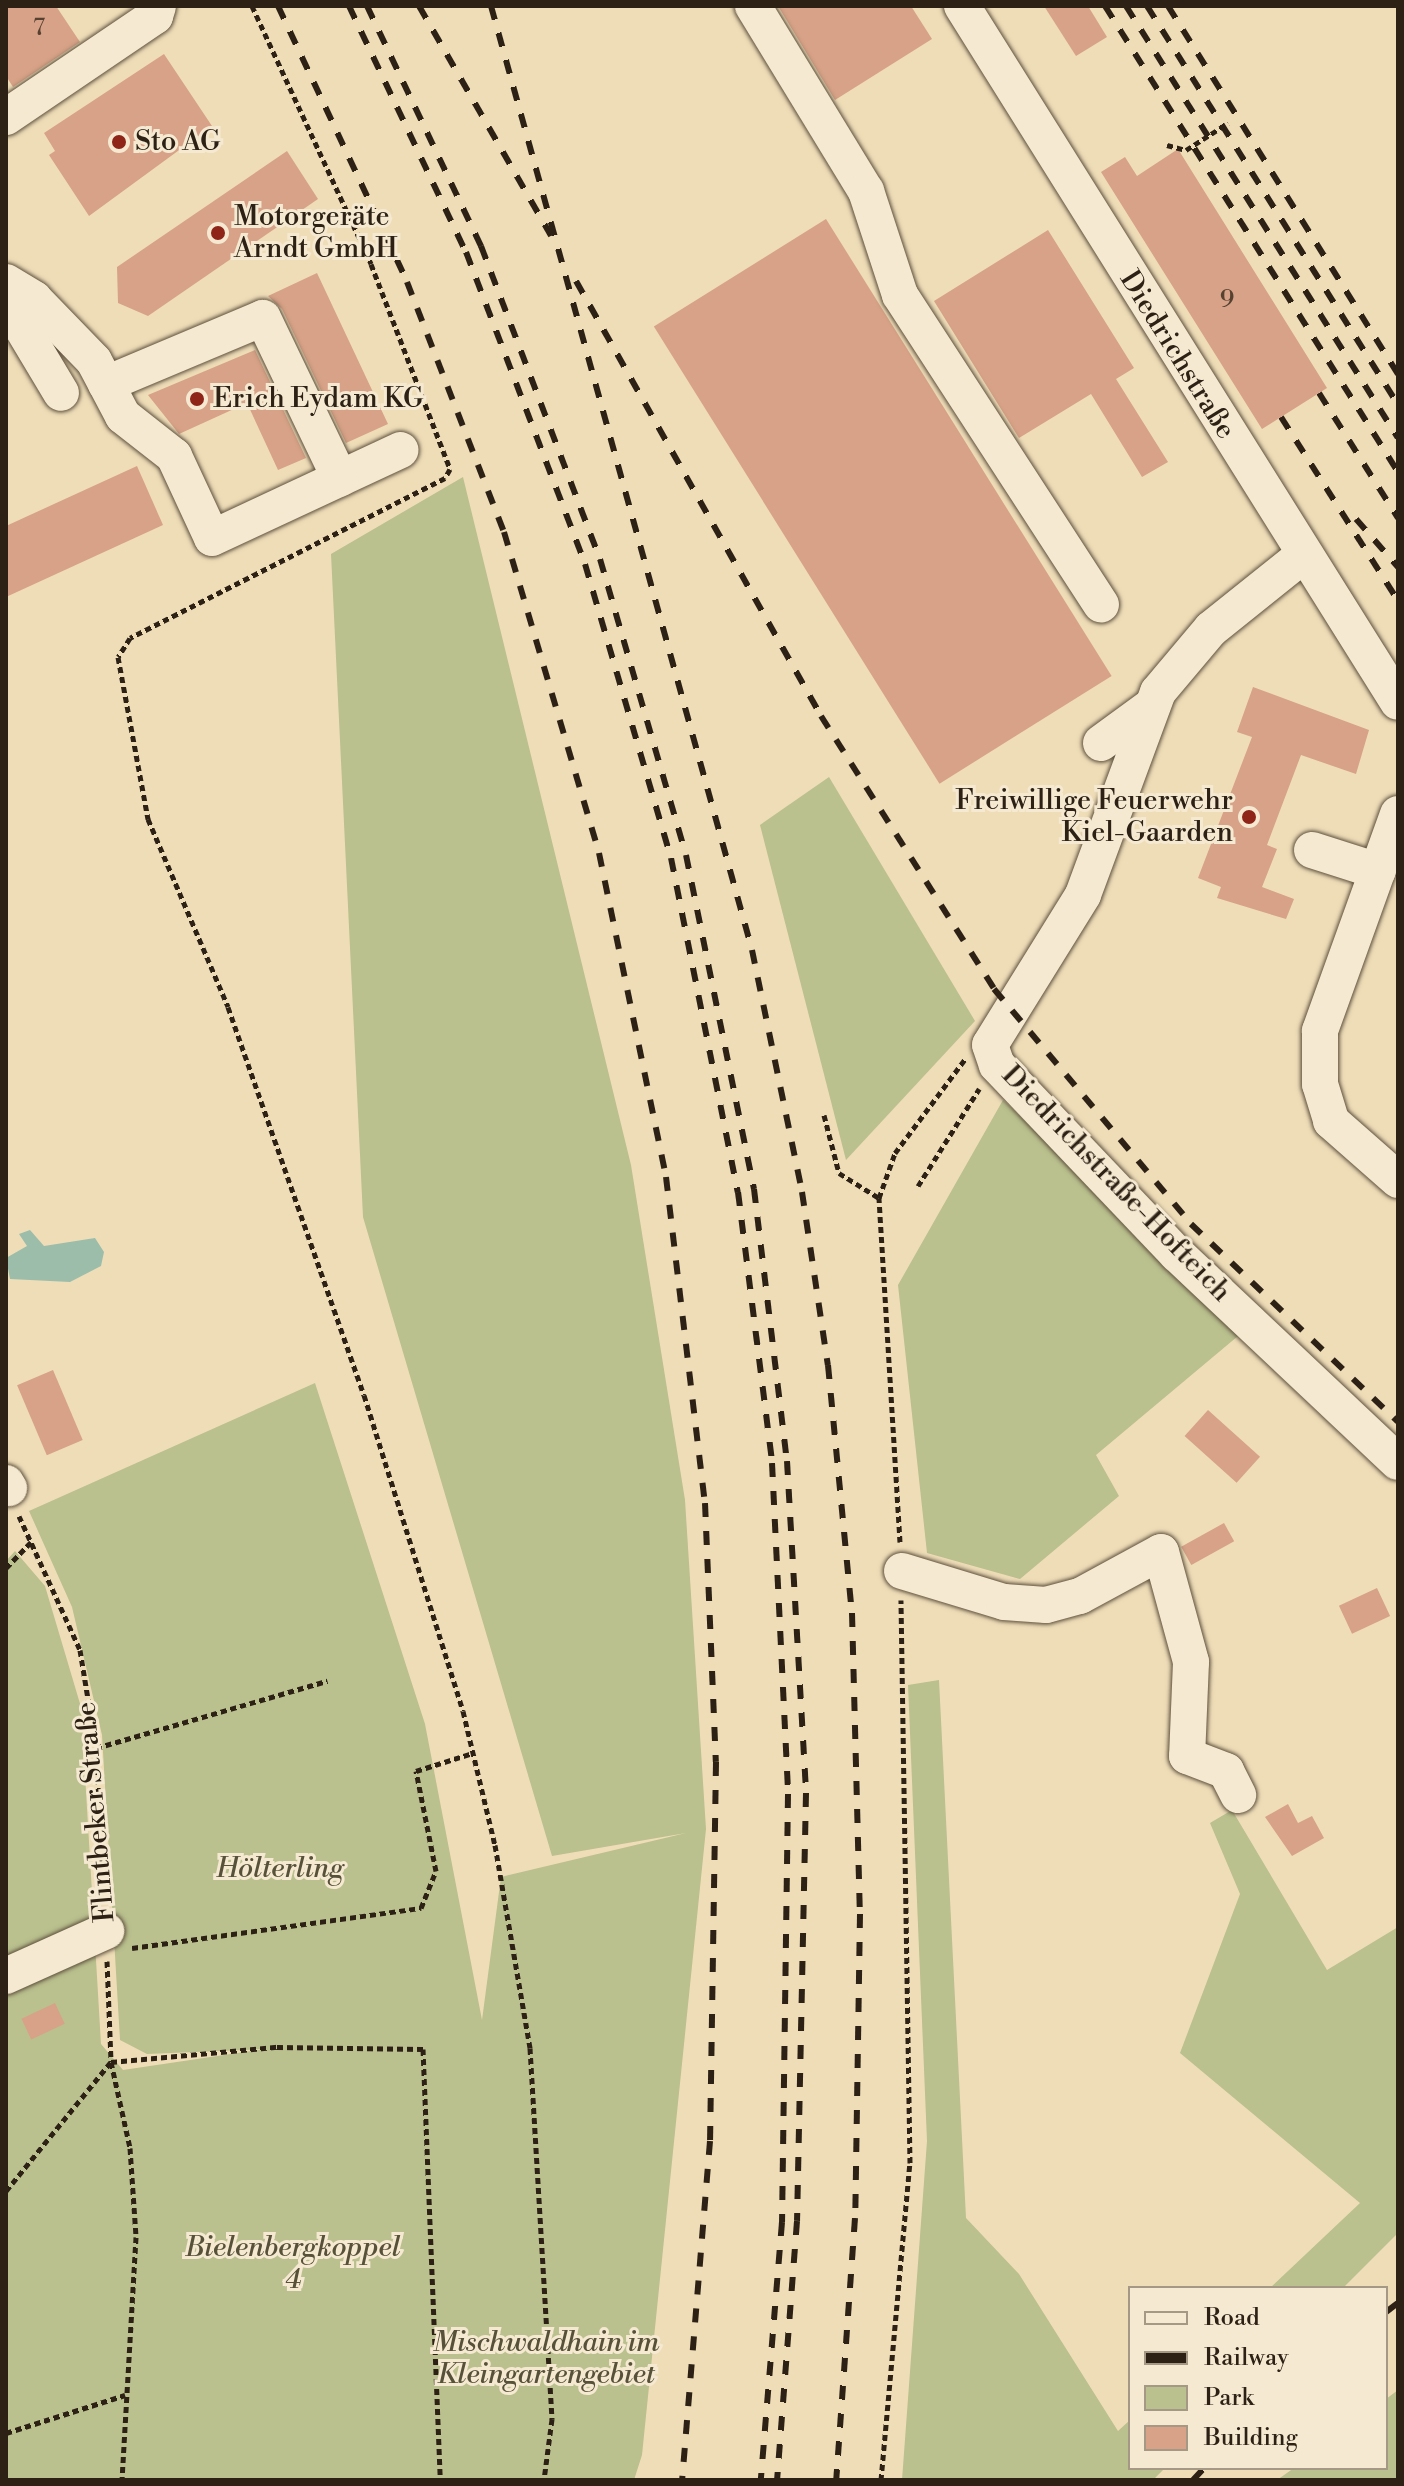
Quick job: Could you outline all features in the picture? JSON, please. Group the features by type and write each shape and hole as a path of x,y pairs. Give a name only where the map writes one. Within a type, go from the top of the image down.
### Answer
{"street":[{"path":"6,117 155,16 158,6"},
{"path":"753,6 866,191 900,295 1101,604"},
{"name":"Diedrichstraße","path":"962,6 1301,557 1398,702"},
{"path":"6,282 34,299 106,384 123,416 174,456 212,538 401,450"},
{"path":"6,301 61,393"},
{"path":"106,384 263,318 340,479"},
{"name":"Diedrichstraße-Hofteich","path":"1301,557 1211,629 1153,705 1083,895 993,1055 1177,1254 1398,1462"},
{"path":"1101,743 1153,705"},
{"path":"1398,814 1320,1031 1320,1084 1331,1121 1398,1180"},
{"path":"1312,850 1378,871"},
{"path":"902,1571 1004,1602 1046,1605 1080,1596 1161,1552 1191,1662 1187,1756 1226,1771 1238,1795"},
{"path":"6,1976 106,1941"}],"path":[{"path":"1167,145 1186,150 1228,123"},
{"path":"118,657 148,819 228,1007 364,1395 473,1753 530,2048 552,2419 544,2480"},
{"path":"918,1186 993,1055"},
{"path":"881,2480 910,2163 900,1910 902,1571 879,1198 895,1153 967,1056 993,1055"},
{"path":"824,1115 839,1173 879,1198"},
{"name":"Flintbeker Straße","path":"8,1486 80,1650 96,1748 111,2062 130,2148 136,2237 122,2480"},
{"path":"6,1568 31,1542"},
{"path":"96,1748 327,1681"},
{"path":"106,1941 421,1908 436,1871 416,1771 473,1753"},
{"path":"6,2191 111,2062 277,2047 423,2049 440,2480"},
{"path":"6,2433 125,2395"}],"green space":[{"path":"463,477 631,1165 685,1500 706,1829 642,2455 634,2480 6,2480 6,1561 15,1551 45,1586 81,1707 101,2044 123,2070 265,2049 147,2054 120,2040 102,1735 72,1607 29,1511 315,1383 425,1724 482,2020 501,1877 686,1833 552,1856 363,1217 331,554"},
{"path":"829,777 975,1021 846,1160 760,825"},
{"path":"1003,1100 1244,1331 1096,1455 1119,1496 1020,1579 927,1553 898,1285"},
{"path":"939,1680 966,2218 1019,2274 1118,2431 1128,2422 1128,2470 1163,2470 1153,2480 902,2480 927,2141 908,1685"},
{"path":"1232,1810 1327,1970 1398,1927 1398,2233 1345,2286 1272,2286 1360,2203 1180,2053 1240,1894 1210,1823"},
{"path":"1398,2390 1398,2480 1277,2480 1291,2470 1388,2470 1388,2398"}],"shaded area":[{"path":"30,1230 44,1246 95,1238 104,1252 101,1266 70,1282 10,1279 6,1258 27,1246 19,1234"}],"building":[{"path":"6,6 56,6 80,42 13,87 6,76"},
{"path":"778,6 911,6 932,39 835,100"},
{"path":"1044,6 1088,6 1107,37 1076,56"},
{"name":"Sto AG","path":"164,54 212,126 89,216 49,155 55,151 44,133"},
{"path":"1178,149 1327,388 1262,429 1101,172 1125,157 1137,176"},
{"name":"Motorgeräte Arndt GmbH","path":"287,151 318,199 148,316 118,303 117,267"},
{"path":"826,219 1112,676 939,784 654,327"},
{"path":"1048,230 1134,368 1116,379 1168,462 1142,477 1091,394 1019,438 934,301"},
{"path":"317,273 388,424 346,443 282,309 268,296"},
{"path":"255,350 306,458 278,470 247,403 179,434 148,395"},
{"path":"137,466 163,525 6,597 6,526"},
{"path":"1253,687 1369,730 1356,774 1301,755 1267,845 1277,849 1262,887 1294,899 1286,919 1217,898 1221,887 1198,878 1252,737 1237,732"},
{"path":"53,1370 83,1440 47,1455 17,1385"},
{"path":"1208,1410 1260,1457 1237,1483 1185,1436"},
{"path":"1224,1523 1234,1541 1191,1565 1181,1547"},
{"path":"1377,1588 1390,1616 1352,1634 1339,1606"},
{"path":"1288,1804 1298,1823 1312,1816 1324,1838 1292,1856 1265,1817"},
{"path":"55,2003 65,2024 31,2039 21,2019"}],"railway":[{"path":"278,6 407,282 504,532 599,853 666,1177 705,1503 716,1762 710,2141 682,2480"},
{"path":"349,6 466,252 585,564 671,858 738,1192 772,1463 788,1794 782,2222 761,2480"},
{"path":"367,6 481,246 600,559 686,855 754,1189 787,1461 806,1793 797,2221 777,2480"},
{"path":"419,6 551,236"},
{"path":"491,6 752,950 802,1192 828,1365 852,1613 860,1914 855,2218 836,2480"},
{"path":"1105,6 1398,472"},
{"path":"1126,6 1398,438"},
{"path":"1147,6 1398,405"},
{"path":"1168,6 1398,374"},
{"path":"576,281 821,716 994,989 1191,1224 1398,1422"},
{"path":"1319,393 1398,518"},
{"path":"1281,417 1398,601"},
{"path":"1356,519 1398,567"},
{"path":"1388,2310 1398,2303"},
{"path":"1193,2480 1202,2470"}],"place":[{"name":"Sto AG","path":"119,142"},
{"name":"Motorgeräte Arndt GmbH","path":"218,233"},
{"name":"Erich Eydam KG","path":"197,399"},
{"name":"Freiwillige Feuerwehr Kiel-Gaarden","path":"1249,817"}],"park label":[{"name":"Hölterling","path":"280,1869"},
{"name":"Bielenbergkoppel 4","path":"293,2264"},
{"name":"Mischwaldhain im Kleingartengebiet","path":"546,2359"}]}
